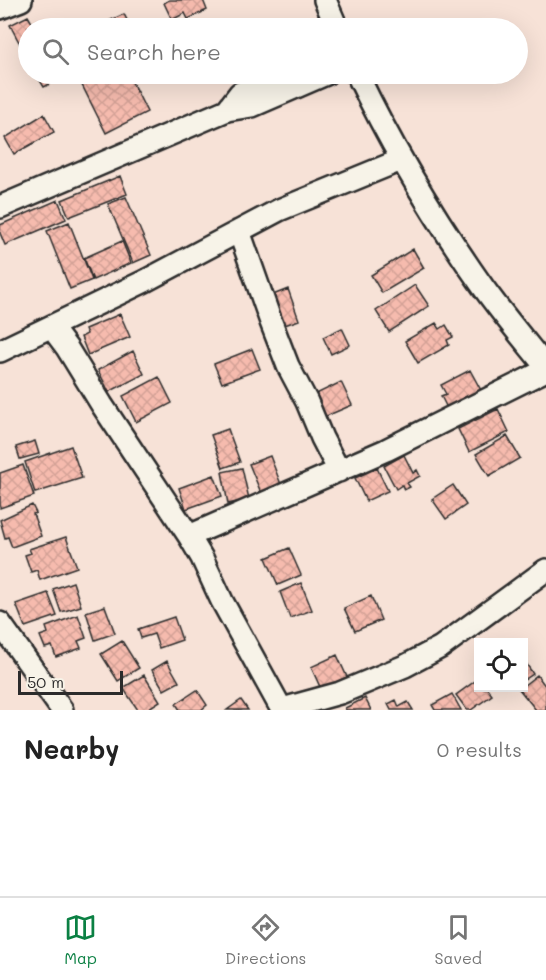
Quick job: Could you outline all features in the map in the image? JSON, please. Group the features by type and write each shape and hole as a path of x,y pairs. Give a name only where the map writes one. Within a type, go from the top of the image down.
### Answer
{"street":[{"path":"0,8 21,0"},
{"path":"325,0 333,18"},
{"path":"227,110 240,93 259,84"},
{"path":"0,207 227,110 252,106 303,84"},
{"path":"189,536 386,450 546,369 485,290 438,222 401,160 362,84"},
{"path":"0,351 52,327 279,210 401,160"},
{"path":"239,231 288,366 308,402 322,438 339,471"},
{"path":"52,327 189,536 282,709 340,693 405,666 441,647 546,570"},
{"path":"0,623 62,710"}],"building":[{"path":"169,0 203,0 207,10 190,18 188,18 185,13 171,18 164,3"},
{"path":"18,21 18,40 10,25"},
{"path":"82,84 133,84 147,112 106,133"},
{"path":"44,114 54,132 14,154 5,138"},
{"path":"120,176 127,194 69,217 62,200"},
{"path":"126,197 151,255 133,263 108,204"},
{"path":"58,200 66,219 5,245 0,233 0,225"},
{"path":"69,222 92,280 70,289 47,231"},
{"path":"122,241 131,263 93,280 84,258"},
{"path":"413,249 424,268 382,293 371,275"},
{"path":"415,285 429,306 389,332 376,311"},
{"path":"288,289 299,320 279,327 268,297"},
{"path":"120,314 130,337 88,355 81,337 87,334 85,329"},
{"path":"436,323 440,329 446,325 453,337 447,340 449,345 418,363 405,341"},
{"path":"342,328 350,345 331,354 323,337"},
{"path":"252,349 260,369 222,383 214,364"},
{"path":"133,351 144,374 109,392 98,370"},
{"path":"470,370 483,394 449,412 441,396 446,394 441,385"},
{"path":"159,377 172,403 136,422 123,396"},
{"path":"341,382 352,405 324,417 314,395"},
{"path":"498,409 509,432 469,452 458,429"},
{"path":"228,429 240,462 223,468 211,435"},
{"path":"507,436 520,458 489,476 476,454"},
{"path":"35,441 39,454 20,459 16,447"},
{"path":"71,446 82,478 35,493 25,462"},
{"path":"404,455 413,473 417,470 420,476 407,483 410,487 404,490 402,485 396,489 384,466"},
{"path":"270,456 282,487 262,495 249,464"},
{"path":"23,465 34,496 0,508 0,473"},
{"path":"242,468 249,499 228,504 222,472"},
{"path":"377,468 388,491 366,501 355,478"},
{"path":"214,475 222,496 186,509 179,488"},
{"path":"453,485 466,505 446,519 432,499"},
{"path":"32,505 41,536 12,547 8,537 5,538 0,520"},
{"path":"66,537 77,567 40,580 37,570 31,572 25,555 31,553 29,549"},
{"path":"289,548 301,575 278,585 266,558"},
{"path":"73,582 81,606 61,612 53,589"},
{"path":"301,583 312,610 290,618 280,592"},
{"path":"48,593 57,616 25,627 16,604"},
{"path":"371,596 381,620 355,631 344,608"},
{"path":"105,606 115,633 95,640 86,612"},
{"path":"78,615 86,638 78,641 81,648 56,657 52,646 45,648 40,636 48,633 46,627"},
{"path":"174,617 182,640 159,648 154,634 141,638 138,629"},
{"path":"122,641 139,668 118,681 101,654"},
{"path":"337,655 347,677 321,689 311,667"},
{"path":"167,661 179,682 164,690 152,670"},
{"path":"528,666 533,674 528,677"},
{"path":"144,675 160,701 146,710 138,710 123,688"},
{"path":"537,675 546,687 546,710 536,710 521,692 528,692 528,682"},
{"path":"474,682 474,692 490,692 492,695 471,710 467,710 456,695"},
{"path":"197,690 207,705 201,710 180,710 176,704"},
{"path":"452,694 461,710 435,710 432,705"},
{"path":"365,698 371,710 346,710 345,708"},
{"path":"241,700 248,710 227,710"},
{"path":"396,700 399,707 408,702 413,710 391,710 388,704"}]}
